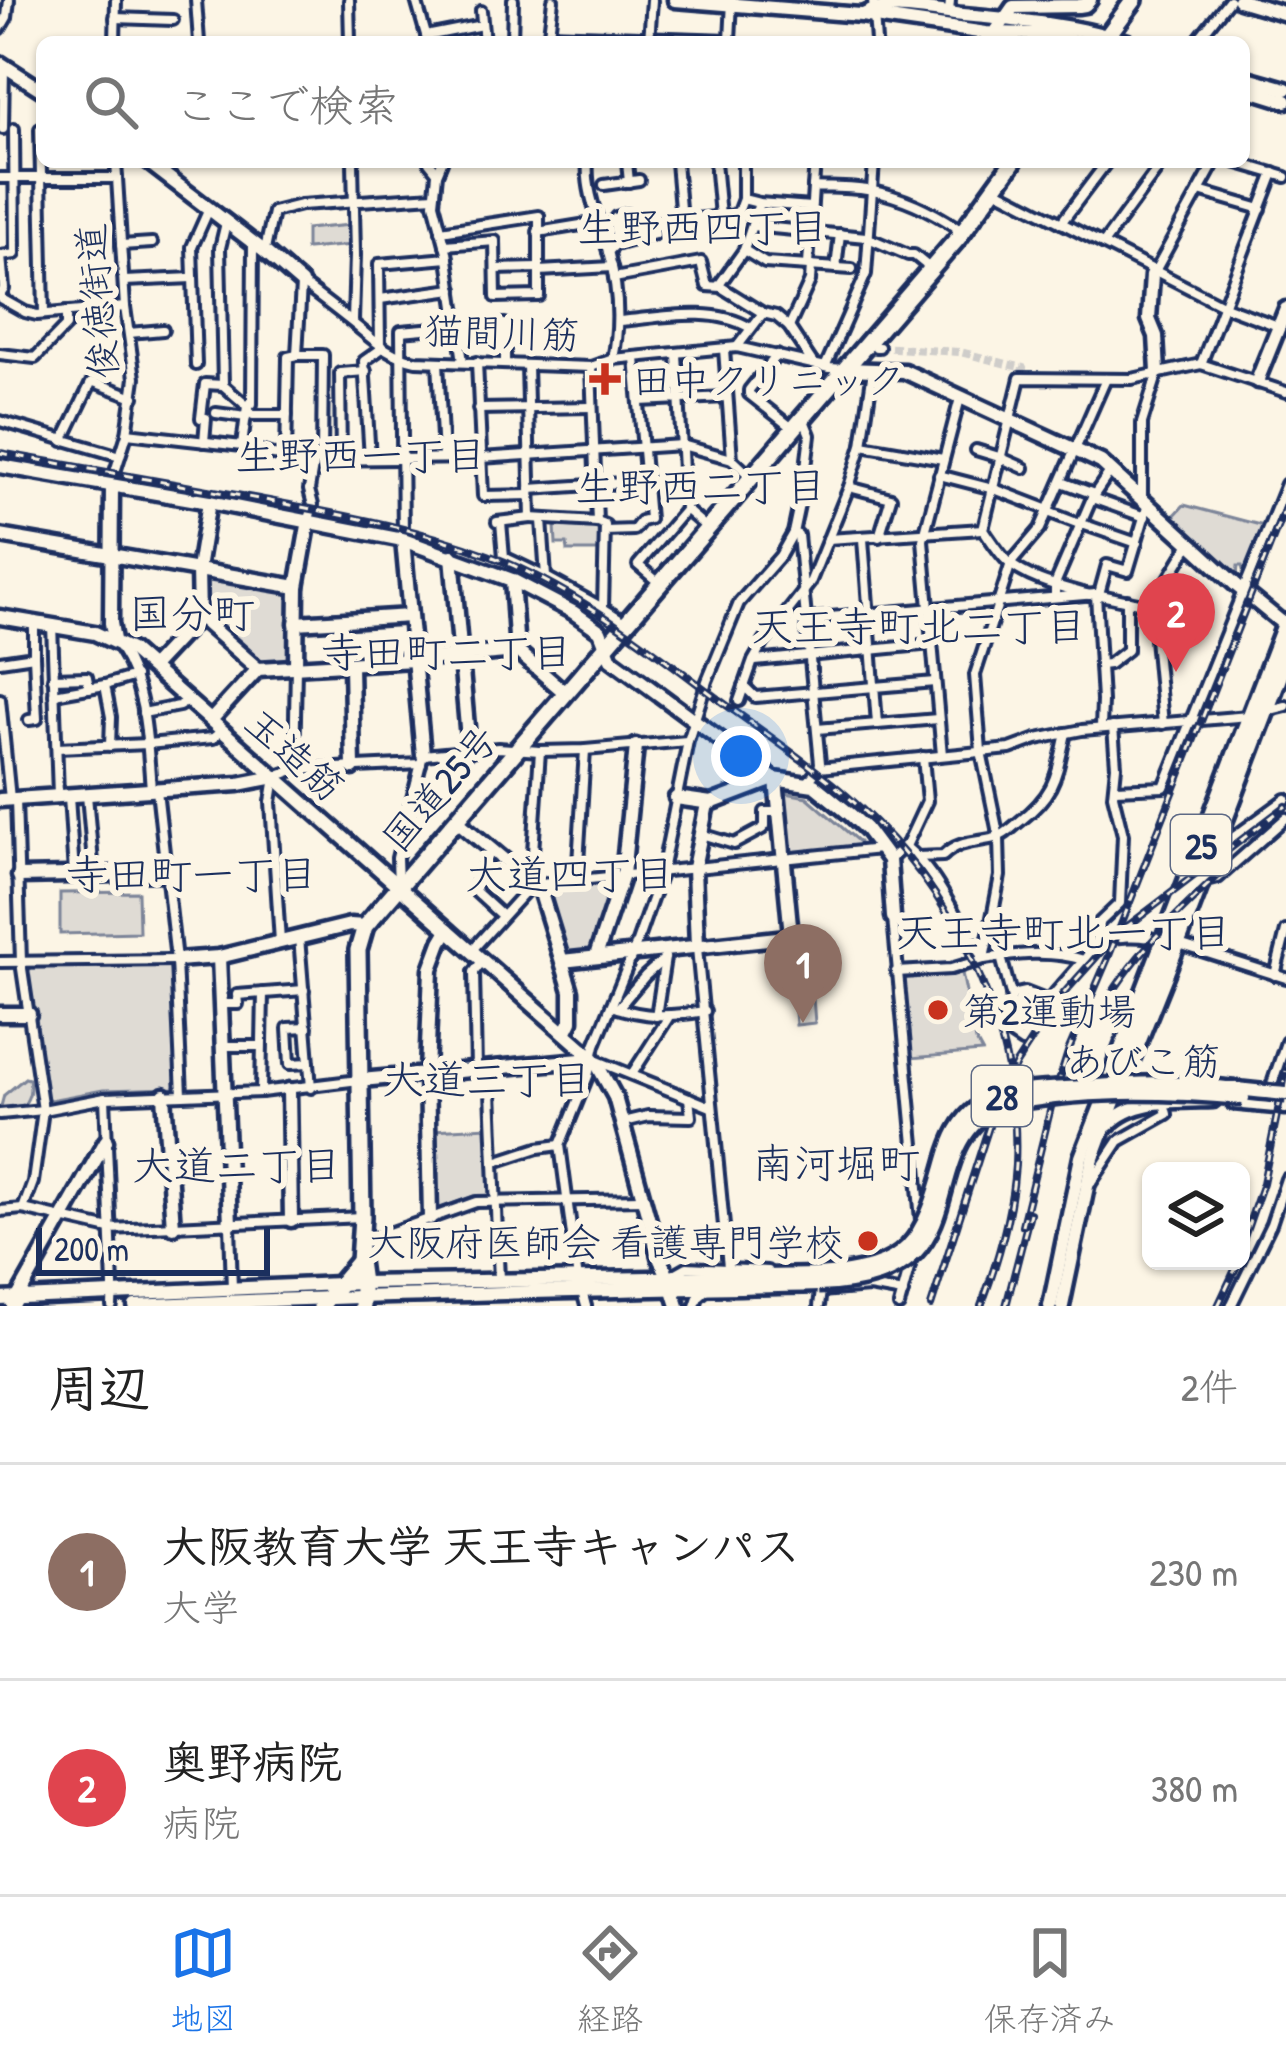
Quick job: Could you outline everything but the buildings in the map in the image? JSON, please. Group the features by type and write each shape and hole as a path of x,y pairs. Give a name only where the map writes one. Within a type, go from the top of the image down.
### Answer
{"highway":[{"path":"1107,36 1133,1"},
{"name":"国道25号","path":"365,926 958,238 1009,168"},
{"name":"25","path":"1170,943 1201,883 1286,625"},
{"name":"25","path":"1115,1078 1257,714 1286,658"},
{"path":"362,1295 358,1261 362,1217 358,950 365,926"},
{"path":"322,1298 358,1261"}],"street":[{"path":"0,29 10,0"},
{"path":"115,36 116,0"},
{"path":"196,0 199,36"},
{"path":"349,0 350,36"},
{"path":"416,0 426,36"},
{"path":"512,36 514,0"},
{"path":"549,36 553,0"},
{"path":"649,36 652,0"},
{"path":"675,0 871,11 949,6 1065,26 1096,36"},
{"path":"995,33 1013,7 1029,3 1078,6 1090,0"},
{"path":"1201,36 1228,0"},
{"path":"1239,0 1286,14"},
{"path":"1122,1 1133,1"},
{"path":"730,36 732,3"},
{"path":"481,11 483,36"},
{"path":"871,11 950,30 1057,36"},
{"path":"115,18 173,20"},
{"path":"439,36 482,25"},
{"path":"36,87 2,70 14,177 15,254 1,256 4,290 0,297 25,312 44,314 125,307"},
{"path":"1250,79 1286,89"},
{"path":"1250,90 1286,101"},
{"path":"1250,166 1286,177"},
{"path":"43,168 44,314"},
{"name":"俊徳街道","path":"114,480 135,379 125,307 116,168"},
{"name":"猫間川筋","path":"156,168 381,348 403,359 591,368 614,359 737,347 846,369"},
{"path":"352,322 353,168"},
{"path":"434,168 437,172"},
{"path":"439,168 434,196 463,362"},
{"path":"588,168 613,272 618,321 614,359"},
{"path":"609,186 634,181 629,168"},
{"path":"677,168 681,220"},
{"path":"716,168 720,216"},
{"path":"608,252 618,244 655,234 654,223 737,214 743,200 743,168"},
{"path":"789,327 810,280 815,168"},
{"path":"825,367 866,274 874,168"},
{"path":"1061,223 1102,168"},
{"path":"1102,244 1158,168"},
{"path":"1101,728 1094,594 1107,565 1129,571 1145,506 1142,423 1158,372 1156,336 1149,319 1151,274 1212,168"},
{"path":"1202,364 1274,173"},
{"path":"0,178 117,178"},
{"path":"813,187 872,190 939,216 956,227 958,238"},
{"path":"994,188 1224,306 1279,327"},
{"path":"1199,191 1262,209"},
{"path":"242,446 246,411 252,404 259,247 273,212 302,205 434,196"},
{"path":"743,200 811,207"},
{"path":"718,286 744,250 759,203"},
{"path":"196,364 192,247 209,209"},
{"path":"618,244 613,221 627,214"},
{"path":"441,231 539,216 539,296 496,297 495,241 446,245"},
{"path":"538,232 598,222"},
{"path":"226,223 220,248 223,385 253,415 287,415"},
{"path":"752,226 868,238 914,255 931,269"},
{"path":"836,268 840,234"},
{"path":"121,245 152,243"},
{"path":"744,250 765,262 852,269"},
{"path":"370,459 364,361 381,348 379,264 448,258"},
{"path":"496,269 613,272 701,262 707,286 718,286 776,316 789,327 812,363"},
{"path":"124,281 194,278"},
{"path":"298,356 301,283"},
{"path":"380,298 453,290"},
{"path":"1257,382 1286,309"},
{"path":"0,354 35,358 66,326 66,312"},
{"path":"737,347 763,313"},
{"path":"618,321 734,318 749,328"},
{"path":"398,886 397,858 422,759 403,540 401,331 505,324 506,364"},
{"path":"129,333 163,330"},
{"path":"724,349 732,459"},
{"path":"677,354 686,510 707,528"},
{"path":"286,457 288,357 323,355 318,459 309,490 313,505 298,587 294,770"},
{"path":"583,1293 560,1145 662,871 694,719 739,604 789,545 806,476 810,435 749,394 776,355"},
{"path":"605,531 634,530 647,521 635,358"},
{"path":"438,362 442,457"},
{"path":"477,362 483,496 683,478"},
{"path":"982,530 1021,376 1132,379 1202,364 1286,392"},
{"path":"526,365 530,492 546,578"},
{"path":"591,368 597,522"},
{"path":"846,369 904,371 1101,462 1145,506 1286,625"},
{"path":"341,459 340,373 366,370"},
{"path":"739,701 753,661 810,583 850,487 862,445 873,370"},
{"path":"984,959 1000,884 999,838 981,751 975,676 1011,563 1040,530 1106,379"},
{"path":"63,441 91,383 134,397"},
{"path":"204,442 206,418 201,418 206,384 223,385"},
{"path":"942,755 925,533 960,396"},
{"path":"639,401 728,397"},
{"path":"478,409 591,407"},
{"path":"216,412 246,411"},
{"path":"0,421 120,456"},
{"path":"127,434 318,459 480,458 682,445 732,459 751,477"},
{"path":"862,445 944,459"},
{"path":"976,450 1024,468"},
{"path":"0,466 114,480 403,540 512,580 600,631 611,659 775,779 791,934 787,938 697,946 666,954 562,961"},
{"path":"1055,597 1055,586 1094,496 1111,470"},
{"path":"939,475 991,489 1137,543"},
{"path":"114,480 111,622 114,640 130,664 143,713 176,960 182,1095"},
{"path":"1062,482 1094,496 1145,506"},
{"path":"1115,789 1164,788 1286,484"},
{"path":"850,487 891,498 879,537"},
{"path":"152,667 199,616 198,569 208,502"},
{"path":"659,583 638,566 686,510"},
{"path":"603,608 605,524 536,519 498,522 504,557 626,622"},
{"path":"828,539 982,530"},
{"path":"982,530 1011,563 1055,586 1152,605"},
{"path":"794,533 798,535 818,729 819,768 807,783"},
{"path":"0,536 298,587"},
{"path":"862,539 877,724"},
{"path":"1163,724 1152,605 1190,542"},
{"path":"452,556 470,750"},
{"path":"512,580 517,651 565,692"},
{"path":"807,619 1094,594"},
{"path":"1100,665 1109,664 1126,650 1127,600"},
{"path":"199,616 258,669"},
{"path":"296,623 410,616"},
{"name":"玉造筋","path":"0,617 95,633 114,640 152,667 593,1059 615,1097 660,1260 678,1306"},
{"path":"29,720 37,719 34,622"},
{"path":"52,624 57,748 74,875"},
{"path":"753,661 932,644"},
{"path":"212,719 258,669 517,651"},
{"path":"0,662 34,656"},
{"path":"351,664 353,768"},
{"path":"54,694 134,676"},
{"path":"53,678 87,677 89,688"},
{"path":"744,686 755,697 936,682"},
{"path":"105,685 110,746"},
{"path":"0,699 20,876 21,962 44,1110 33,1182 23,1209"},
{"path":"143,713 179,706 189,699"},
{"path":"819,768 1010,748 1066,733 1257,714 1286,706"},
{"path":"818,729 938,719"},
{"path":"1095,945 1099,923 1120,903 1123,835 1113,795 1113,727"},
{"path":"57,748 213,738 223,730"},
{"path":"917,857 943,856 975,839 999,838 1039,806 1054,786 1066,733"},
{"path":"9,799 239,784 294,770 353,768 470,750 585,750 688,741"},
{"path":"596,956 623,875 636,746"},
{"path":"577,880 585,750"},
{"path":"500,1281 494,1162 474,972 478,955 502,916 531,885 540,751"},
{"path":"531,885 785,859 885,854 905,847 927,801 923,757"},
{"path":"275,777 271,802 280,942"},
{"path":"676,797 707,804 775,779 807,783 851,815 885,854 921,1221 899,1306"},
{"path":"87,795 94,875"},
{"path":"1212,852 1286,799"},
{"path":"707,804 694,868 697,946 728,1267"},
{"path":"701,834 734,844 765,826 765,812 780,812"},
{"path":"1201,883 1218,878 1286,818"},
{"path":"456,820 540,890 571,991 572,1021 566,1033"},
{"path":"905,847 950,901 984,959"},
{"path":"490,850 475,887 502,916"},
{"path":"20,876 167,873"},
{"path":"0,962 219,957 350,925 365,926"},
{"path":"430,1217 431,969 448,930"},
{"path":"1275,975 1286,931"},
{"path":"299,937 310,1088"},
{"path":"1001,957 1011,995 1006,1033 1019,1042 1102,940 1151,938 1286,978"},
{"path":"896,972 951,969 984,959 1046,952 1084,960"},
{"path":"614,1007 666,954"},
{"path":"656,1016 666,954"},
{"path":"219,957 232,1299"},
{"path":"221,1004 238,1004 237,995 304,989"},
{"path":"1011,995 1025,992 1048,1001"},
{"path":"261,1092 263,993"},
{"path":"614,1007 669,1017 705,1011"},
{"path":"0,1014 29,1014"},
{"path":"632,1074 669,1017"},
{"path":"307,1027 288,1028 290,1064 309,1063"},
{"path":"1270,1090 1286,1042"},
{"path":"221,1046 260,1046"},
{"path":"0,1114 104,1098 289,1090 593,1059 711,1107"},
{"path":"1115,1078 1270,1090 1286,1099"},
{"path":"1115,1078 1142,1090 1210,1100"},
{"path":"1050,1306 1080,1188 1105,1128 1115,1078"},
{"path":"1062,1306 1082,1157 1115,1078"},
{"name":"あびこ筋","path":"672,1283 708,1288 818,1280 879,1267 921,1232 950,1142 963,1119 997,1097 1019,1091 1183,1084 1286,1099"},
{"path":"289,1090 291,1220"},
{"path":"164,1095 172,1227"},
{"path":"622,1123 648,1116 691,1118 689,1097"},
{"path":"104,1098 112,1300"},
{"path":"1105,1128 1116,1116 1137,1106 1286,1099"},
{"path":"1080,1188 1100,1174 1119,1141 1167,1114 1164,1103"},
{"path":"15,1302 106,1141"},
{"path":"494,1162 560,1145"},
{"path":"1231,1306 1271,1224 1286,1179"},
{"path":"361,1243 476,1202 643,1199"},
{"path":"0,1211 23,1209 110,1229 362,1217"},
{"path":"672,1283 687,1267 774,1272 833,1269 885,1257 901,1247 915,1247"},
{"path":"833,1269 835,1291"},
{"name":"あびこ筋","path":"672,1283 818,1280"},
{"name":"28","path":"322,1298 500,1281 583,1293"},
{"name":"28","path":"362,1295 409,1300 583,1293 672,1283"},
{"path":"819,1306 821,1291 869,1287 903,1293"},
{"path":"694,1306 708,1288"},
{"path":"0,1300 322,1298"},
{"path":"135,1306 322,1298"}],"shaded area":[{"path":"352,225 352,245 306,249 306,229"},
{"path":"1184,505 1264,526 1244,574 1238,566 1237,576 1173,517"},
{"path":"555,525 601,525 601,551 568,551 567,544 556,544"},
{"path":"202,580 289,592 291,659 287,663 259,663 203,615"},
{"path":"786,793 807,797 858,846 794,853"},
{"path":"612,881 615,885 592,950 570,954 548,891"},
{"path":"138,892 139,932 60,934 60,893"},
{"path":"168,965 172,969 177,1085 46,1097 28,971 32,967"},
{"name":"第2運動場","path":"962,973 982,1052 911,1058 903,979"},
{"path":"812,985 815,1023 796,1025 793,986"},
{"path":"25,1078 30,1090 24,1105 0,1110 4,1095"},
{"path":"488,1127 492,1192 434,1207 433,1130"}],"tunnel":[{"path":"879,347 960,352 1023,368 1021,375"}],"railway":[{"path":"0,453 346,516 488,555 550,583 608,619 838,788 907,857 935,895 981,979 997,1024 1008,1070 1015,1165 1003,1237 981,1306"},
{"path":"1022,1225 1069,1049 1286,505"},
{"path":"931,1306 991,1120 1016,1064 1057,1001 1116,935 1286,806"},
{"path":"1100,1014 1140,955 1225,869"},
{"path":"1250,1220 1263,1183 1286,1071"},
{"path":"1006,1306 1030,1213"},
{"path":"1218,1306 1235,1270"}],"place":[{"name":"田中クリニック","path":"605,379"},
{"name":"奥野病院","path":"1176,672"},
{"name":"第2運動場","path":"938,1010"},
{"name":"大阪教育大学 天王寺キャンパス","path":"803,1023"},
{"name":"大阪府医師会 看護専門学校","path":"868,1241"}],"district":[{"name":"生野西四丁目","path":"703,226"},
{"name":"生野西一丁目","path":"361,454"},
{"name":"生野西二丁目","path":"701,485"},
{"name":"国分町","path":"192,612"},
{"name":"天王寺町北二丁目","path":"919,625"},
{"name":"寺田町二丁目","path":"447,651"},
{"name":"寺田町一丁目","path":"192,873"},
{"name":"大道四丁目","path":"570,873"},
{"name":"天王寺町北一丁目","path":"1064,931"},
{"name":"大道三丁目","path":"487,1078"},
{"name":"南河堀町","path":"836,1162"},
{"name":"大道二丁目","path":"237,1164"}]}
